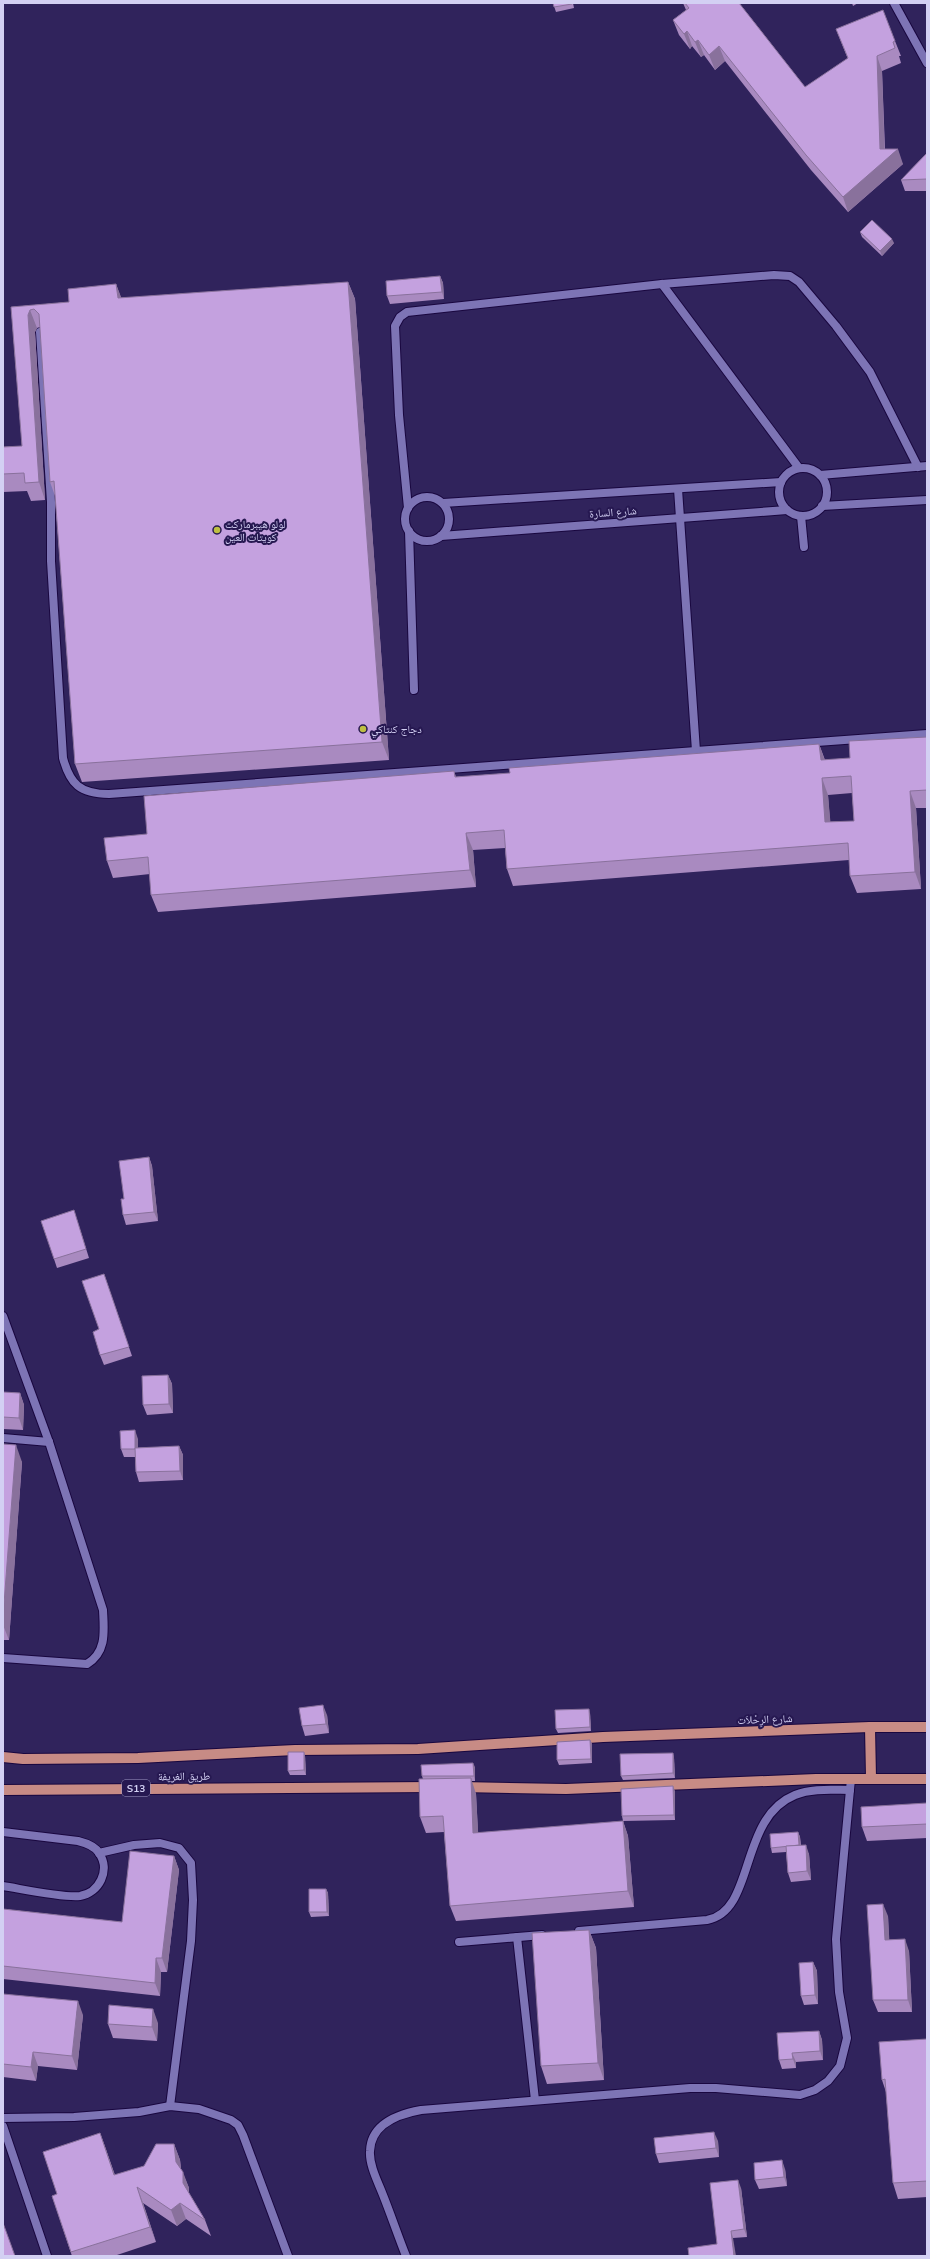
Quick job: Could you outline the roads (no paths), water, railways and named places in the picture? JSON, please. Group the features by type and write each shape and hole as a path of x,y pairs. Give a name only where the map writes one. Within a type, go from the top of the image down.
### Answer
{"main road":[{"name":"شارع الرِحْلاَت","path":"268,1752 418,1749 603,1737 870,1727 927,1727"},
{"path":"870,1727 871,1778"},
{"name":"طريق الغريفة","path":"3,1757 23,1759 138,1758 268,1752"},
{"path":"851,1779 927,1779"},
{"name":"طريق الغريفة","path":"3,1790 206,1787 269,1789 445,1787 566,1790 851,1779"}],"street":[{"path":"894,3 927,63"},
{"path":"414,690 409,531 406,516 408,508 395,326 400,317 407,312 662,284 774,275 790,276 799,282 836,326 870,372 918,467"},
{"path":"662,284 799,468"},
{"path":"40,332 51,502 51,561 63,758 72,781 82,790 95,794 108,794 927,734"},
{"path":"820,475 927,466"},
{"path":"822,506 827,490 820,475 814,470 799,468 791,471 781,482 780,497 787,510 801,516 809,515 822,506 927,500"},
{"name":"شارع السارة","path":"443,503 781,482"},
{"path":"678,488 696,751"},
{"path":"408,508 420,498 436,499 443,503 449,516 449,524 441,536 428,541 420,540 409,531"},
{"name":"شارع السارة","path":"441,536 787,510"},
{"path":"801,516 804,547"},
{"path":"3,1316 49,1442 103,1610 105,1637 101,1651 94,1660 87,1664 3,1658"},
{"path":"3,1438 49,1442"},
{"path":"406,2256 374,2168 370,2150 376,2131 391,2118 404,2113 535,2100 703,2088 800,2095 815,2090 828,2081 840,2066 847,2038 839,1992 836,1939 851,1779"},
{"path":"572,1932 707,1920 720,1916 733,1903 758,1832 777,1806 805,1791 850,1790"},
{"path":"3,1832 78,1841 87,1844 99,1853 104,1869 102,1878 94,1890 86,1894 71,1895 3,1886"},
{"path":"99,1853 134,1845 160,1843 179,1848 191,1863 193,1900 191,1941 170,2106"},
{"path":"459,1942 548,1934"},
{"path":"517,1937 535,2100"},
{"path":"3,2118 74,2117 170,2106 199,2109 231,2120 238,2125 288,2256"},
{"path":"3,2126 47,2256"}],"place":[{"name":"لولو هيبرماركت كويتات العين","path":"217,530"},
{"name":"دجاج كنتاكي","path":"363,729"}]}
